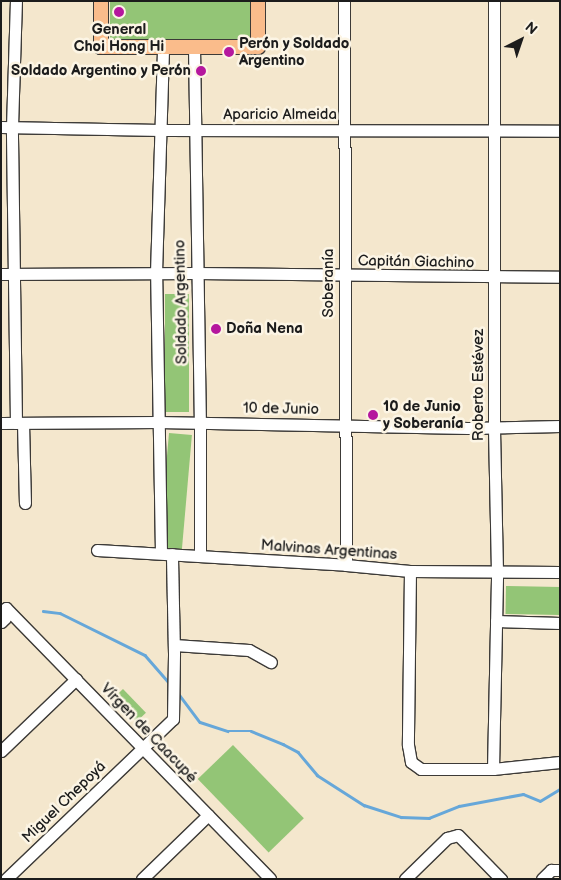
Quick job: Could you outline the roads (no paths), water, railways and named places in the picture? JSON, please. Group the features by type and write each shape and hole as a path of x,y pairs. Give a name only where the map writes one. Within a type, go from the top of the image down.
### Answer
{"main road":[{"path":"101,1 101,47 258,47 258,1"}],"street":[{"path":"16,1 7,127 19,423 25,503"},
{"name":"Soberanía","path":"344,1 346,565"},
{"name":"Roberto Estévez","path":"493,770 496,621 493,278 494,1"},
{"name":"Soldado Argentino","path":"163,47 156,273 158,422 174,649"},
{"name":"Soldado Argentino","path":"194,47 196,273 200,423 200,556"},
{"name":"Aparicio Almeida","path":"7,127 160,130 560,131"},
{"name":"Capitán Giachino","path":"1,274 196,273 493,278 560,277"},
{"name":"10 de Junio","path":"1,424 158,422 494,428 560,426"},
{"name":"Malvinas Argentinas","path":"97,550 346,565 410,572 560,572"},
{"path":"410,572 408,745 412,762 421,769 493,770 560,762"},
{"path":"1,622 5,618 4,608"},
{"name":"Vírgen de Caacupé","path":"4,608 76,679 268,878"},
{"path":"496,621 560,623"},
{"path":"174,649 250,650 271,662"},
{"name":"Miguel Chepoyá","path":"6,879 172,719 174,649"},
{"path":"1,751 76,679"},
{"path":"142,879 208,815"},
{"path":"405,879 447,838 458,835 502,879"},
{"path":"542,879 551,870 560,870"}],"waterway":[{"path":"43,611 60,613 145,655 169,683"},
{"path":"178,693 200,722 228,731 251,731 283,744 298,752 317,775 364,805 401,817 429,818 459,806 523,794 540,801 560,789"}],"place":[{"name":"General Choi Hong Hi","path":"119,12"},
{"name":"Perón y Soldado Argentino","path":"229,52"},
{"name":"Soldado Argentino y Perón","path":"201,71"},
{"name":"Doña Nena","path":"216,329"},
{"name":"10 de Junio y Soberanía","path":"373,415"}]}
